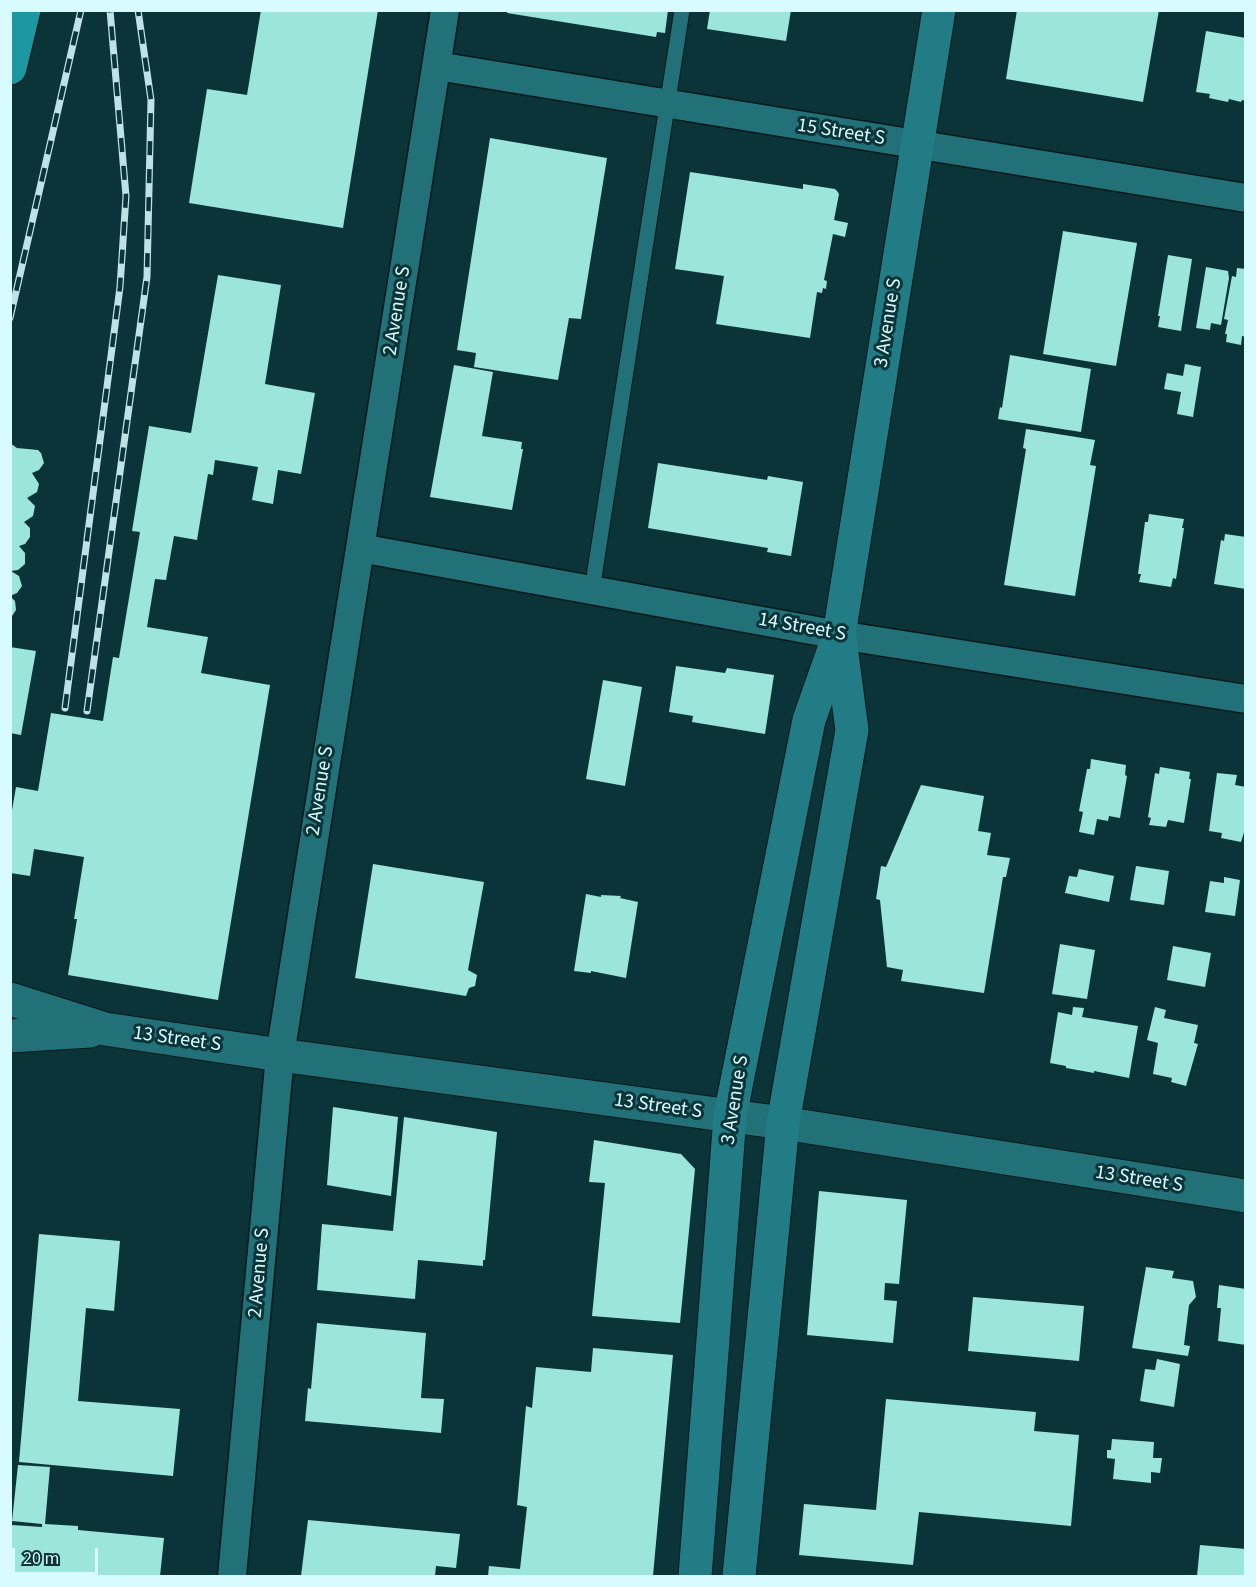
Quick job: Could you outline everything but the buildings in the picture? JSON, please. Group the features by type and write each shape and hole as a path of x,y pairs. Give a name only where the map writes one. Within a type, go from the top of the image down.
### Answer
{"highway":[{"path":"10,68 24,10"}],"main road":[{"name":"3 Avenue S","path":"694,1576 730,1116 809,720 839,635 939,10"},
{"name":"3 Avenue S","path":"739,1576 783,1123 852,730 839,635"}],"street":[{"name":"2 Avenue S","path":"232,1576 280,1055 446,10"},
{"name":"15 Street S","path":"437,66 1245,198"},
{"name":"14 Street S","path":"360,548 839,635 1245,699"},
{"name":"13 Street S","path":"10,999 105,1029 783,1123 1245,1196"},
{"name":"13 Street S","path":"10,1036 105,1029"}],"lane":[{"path":"592,590 682,10"}],"railway":[{"path":"10,318 81,10"},
{"path":"65,708 120,287 126,196 110,10"},
{"path":"87,711 147,277 151,100 138,10"}]}
